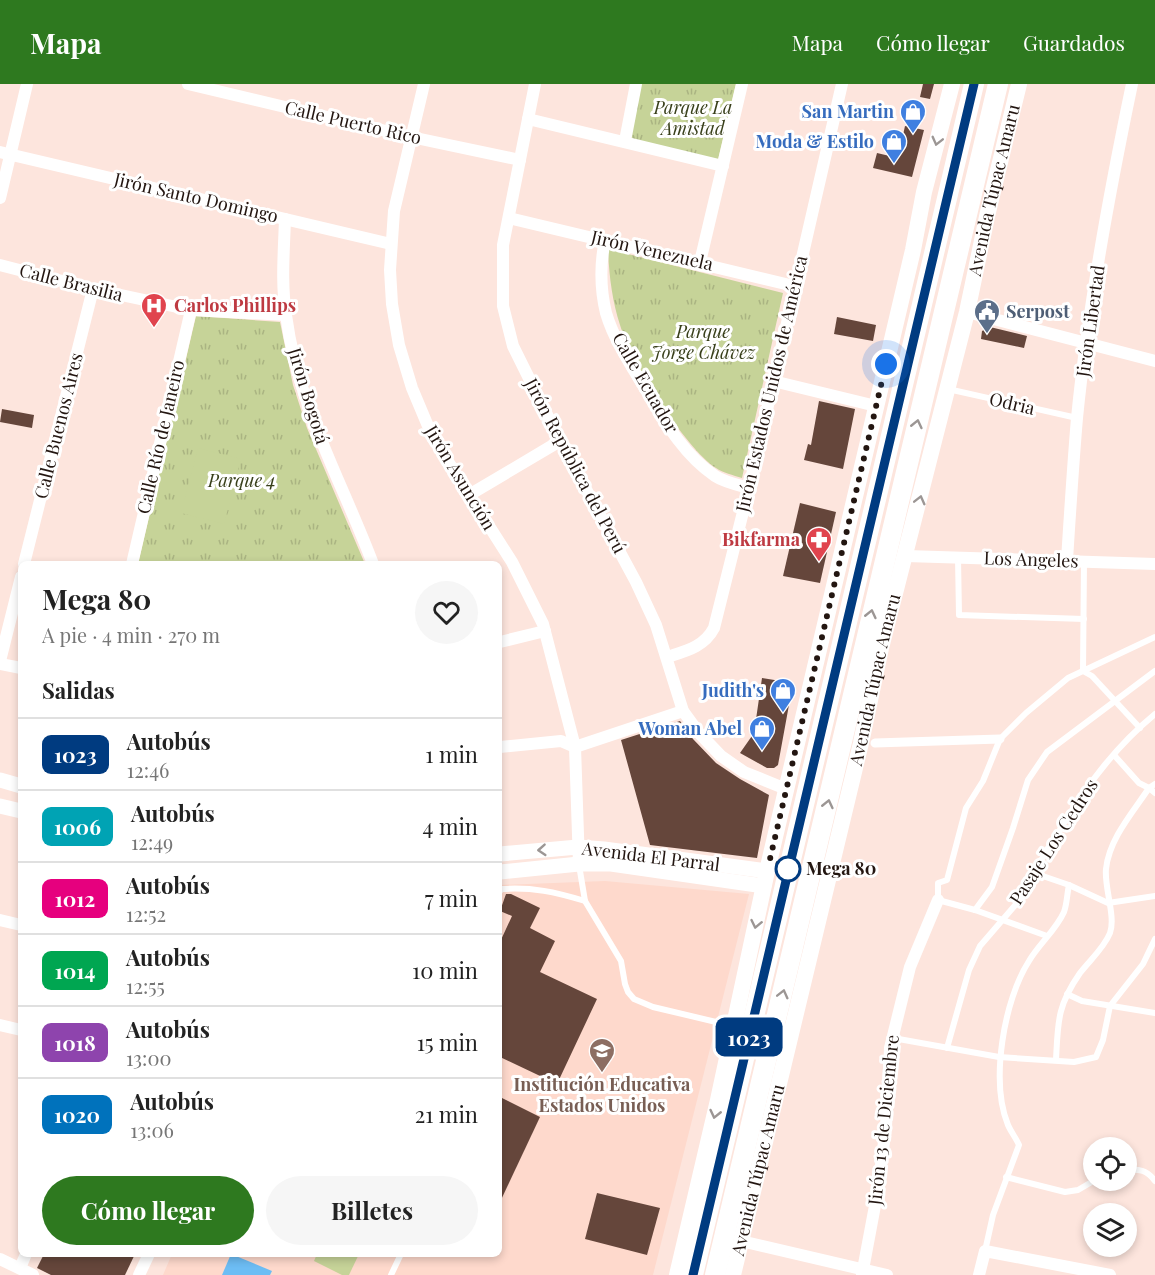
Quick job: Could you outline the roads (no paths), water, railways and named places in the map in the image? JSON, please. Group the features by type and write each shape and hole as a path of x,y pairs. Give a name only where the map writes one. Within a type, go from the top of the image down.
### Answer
{"highway":[{"path":"693,1275 974,84"},
{"name":"Avenida Túpac Amaru","path":"715,1275 998,84"}],"main road":[{"path":"677,1275 765,879 913,250 924,192 952,84"},
{"name":"Avenida Túpac Amaru","path":"733,1275 861,743 881,648 967,312 987,212 1018,84"}],"street":[{"path":"0,198 5,153 27,84"},
{"name":"Calle Puerto Rico","path":"188,84 411,137 520,160"},
{"name":"Jirón Asunción","path":"424,84 394,211 390,270 392,304 399,345 412,388 433,438 512,562 545,631 575,747 579,864"},
{"name":"Jirón República del Perú","path":"535,84 503,245 503,306 513,346 560,441 636,582 668,657 673,683 683,711 699,733 721,756 744,772 786,789"},
{"path":"625,141 636,84"},
{"path":"700,262 742,84"},
{"name":"Jirón Estados Unidos de América","path":"668,657 694,648 709,638 714,628 749,488 842,84"},
{"name":"Jirón Libertad","path":"1067,560 1077,418 1087,343 1112,179 1132,84"},
{"path":"528,118 723,166"},
{"name":"Jirón Santo Domingo","path":"5,153 391,244"},
{"name":"Jirón Venezuela","path":"509,218 794,286"},
{"name":"Jirón Bogotá","path":"285,219 283,276 286,315 300,382 314,426 361,531 372,561"},
{"name":"Calle Ecuador","path":"605,240 600,261 602,288 607,315 619,345 672,433 694,459 716,477 749,488"},
{"name":"Calle Brasilia","path":"0,265 93,289 191,310 286,315"},
{"name":"Calle Buenos Aires","path":"25,561 93,289"},
{"name":"Calle Río de Janeiro","path":"133,561 191,310"},
{"path":"967,312 1155,361"},
{"path":"773,381 876,406"},
{"path":"469,495 560,441"},
{"name":"Los Angeles","path":"906,556 1155,564"},
{"path":"18,589 0,662 18,667"},
{"path":"502,642 545,631"},
{"path":"502,747 561,741 575,747 683,711"},
{"path":"876,742 1000,739"},
{"path":"0,780 18,785"},
{"path":"0,806 18,810"},
{"name":"Avenida El Parral","path":"502,854 578,847 626,850 765,879"},
{"name":"Avenida El Parral","path":"502,872 579,864 611,864 765,879"},
{"name":"Jirón 13 de Diciembre","path":"863,1272 880,1173 886,1127 889,1057 897,1012 910,967 938,900"},
{"path":"0,920 18,925"},
{"path":"0,1025 18,1029"},
{"path":"741,1242 863,1272 887,1275"},
{"path":"980,1275 985,1251 1104,1274"},
{"path":"20,1268 25,1257"},
{"path":"139,1275 148,1257"},
{"path":"0,1259 33,1275"}],"lane":[{"name":"Odria","path":"948,389 1077,418"},
{"path":"958,558 959,615 1084,619"},
{"path":"1083,671 1084,561"},
{"path":"1047,936 975,910 938,900 938,885 947,880 966,808 983,781 1000,739 1068,678 1155,637"},
{"path":"1083,671 1092,676 1140,728"},
{"path":"975,910 992,887 1028,780 1047,752 1117,702 1155,671"},
{"name":"Pasaje Los Cedros","path":"947,1048 969,970 980,946 1023,896 1047,849 1083,792 1114,755 1155,714"},
{"path":"1114,755 1139,783 1152,786"},
{"path":"1152,786 1155,794"},
{"path":"1056,1060 1061,1005 1110,933 1113,923 1108,903 1106,869 1111,851 1125,823 1152,786"},
{"path":"579,864 585,901 621,961 625,984 634,999 653,1007 734,1026"},
{"path":"1034,873 1069,885 1108,903 1155,898"},
{"path":"985,1251 993,1215 1019,1145 1008,1125 1002,1106 999,1057 1006,1021 1028,962 1065,910 1069,885"},
{"path":"502,889 525,888 551,891 585,901"},
{"path":"892,1038 999,1057 1074,1062 1096,1057 1103,1040 1110,1006 1143,964 1155,939"},
{"path":"1067,994 1082,1001 1155,1013"},
{"path":"1137,1169 1150,1174 1155,1182"},
{"path":"1006,1177 1065,1192 1083,1187"},
{"path":"391,1275 400,1257"}],"water":[{"path":"230,1257 238,1257 272,1271 270,1275 222,1275"}],"place":[{"name":"San Martin","path":"913,135"},
{"name":"Moda & Estilo","path":"894,165"},
{"name":"Carlos Phillips","path":"154,329"},
{"name":"Serpost","path":"987,335"},
{"name":"Bikfarma","path":"819,563"},
{"name":"Judith's","path":"783,714"},
{"name":"Woman Abel","path":"762,752"},
{"name":"Mega 80","path":"788,869"},
{"name":"Institución Educativa Estados Unidos","path":"602,1074"}],"park label":[{"name":"Parque La Amistad","path":"693,118"},
{"name":"Parque Jorge Chávez","path":"703,342"},
{"name":"Parque 4","path":"242,481"}]}
